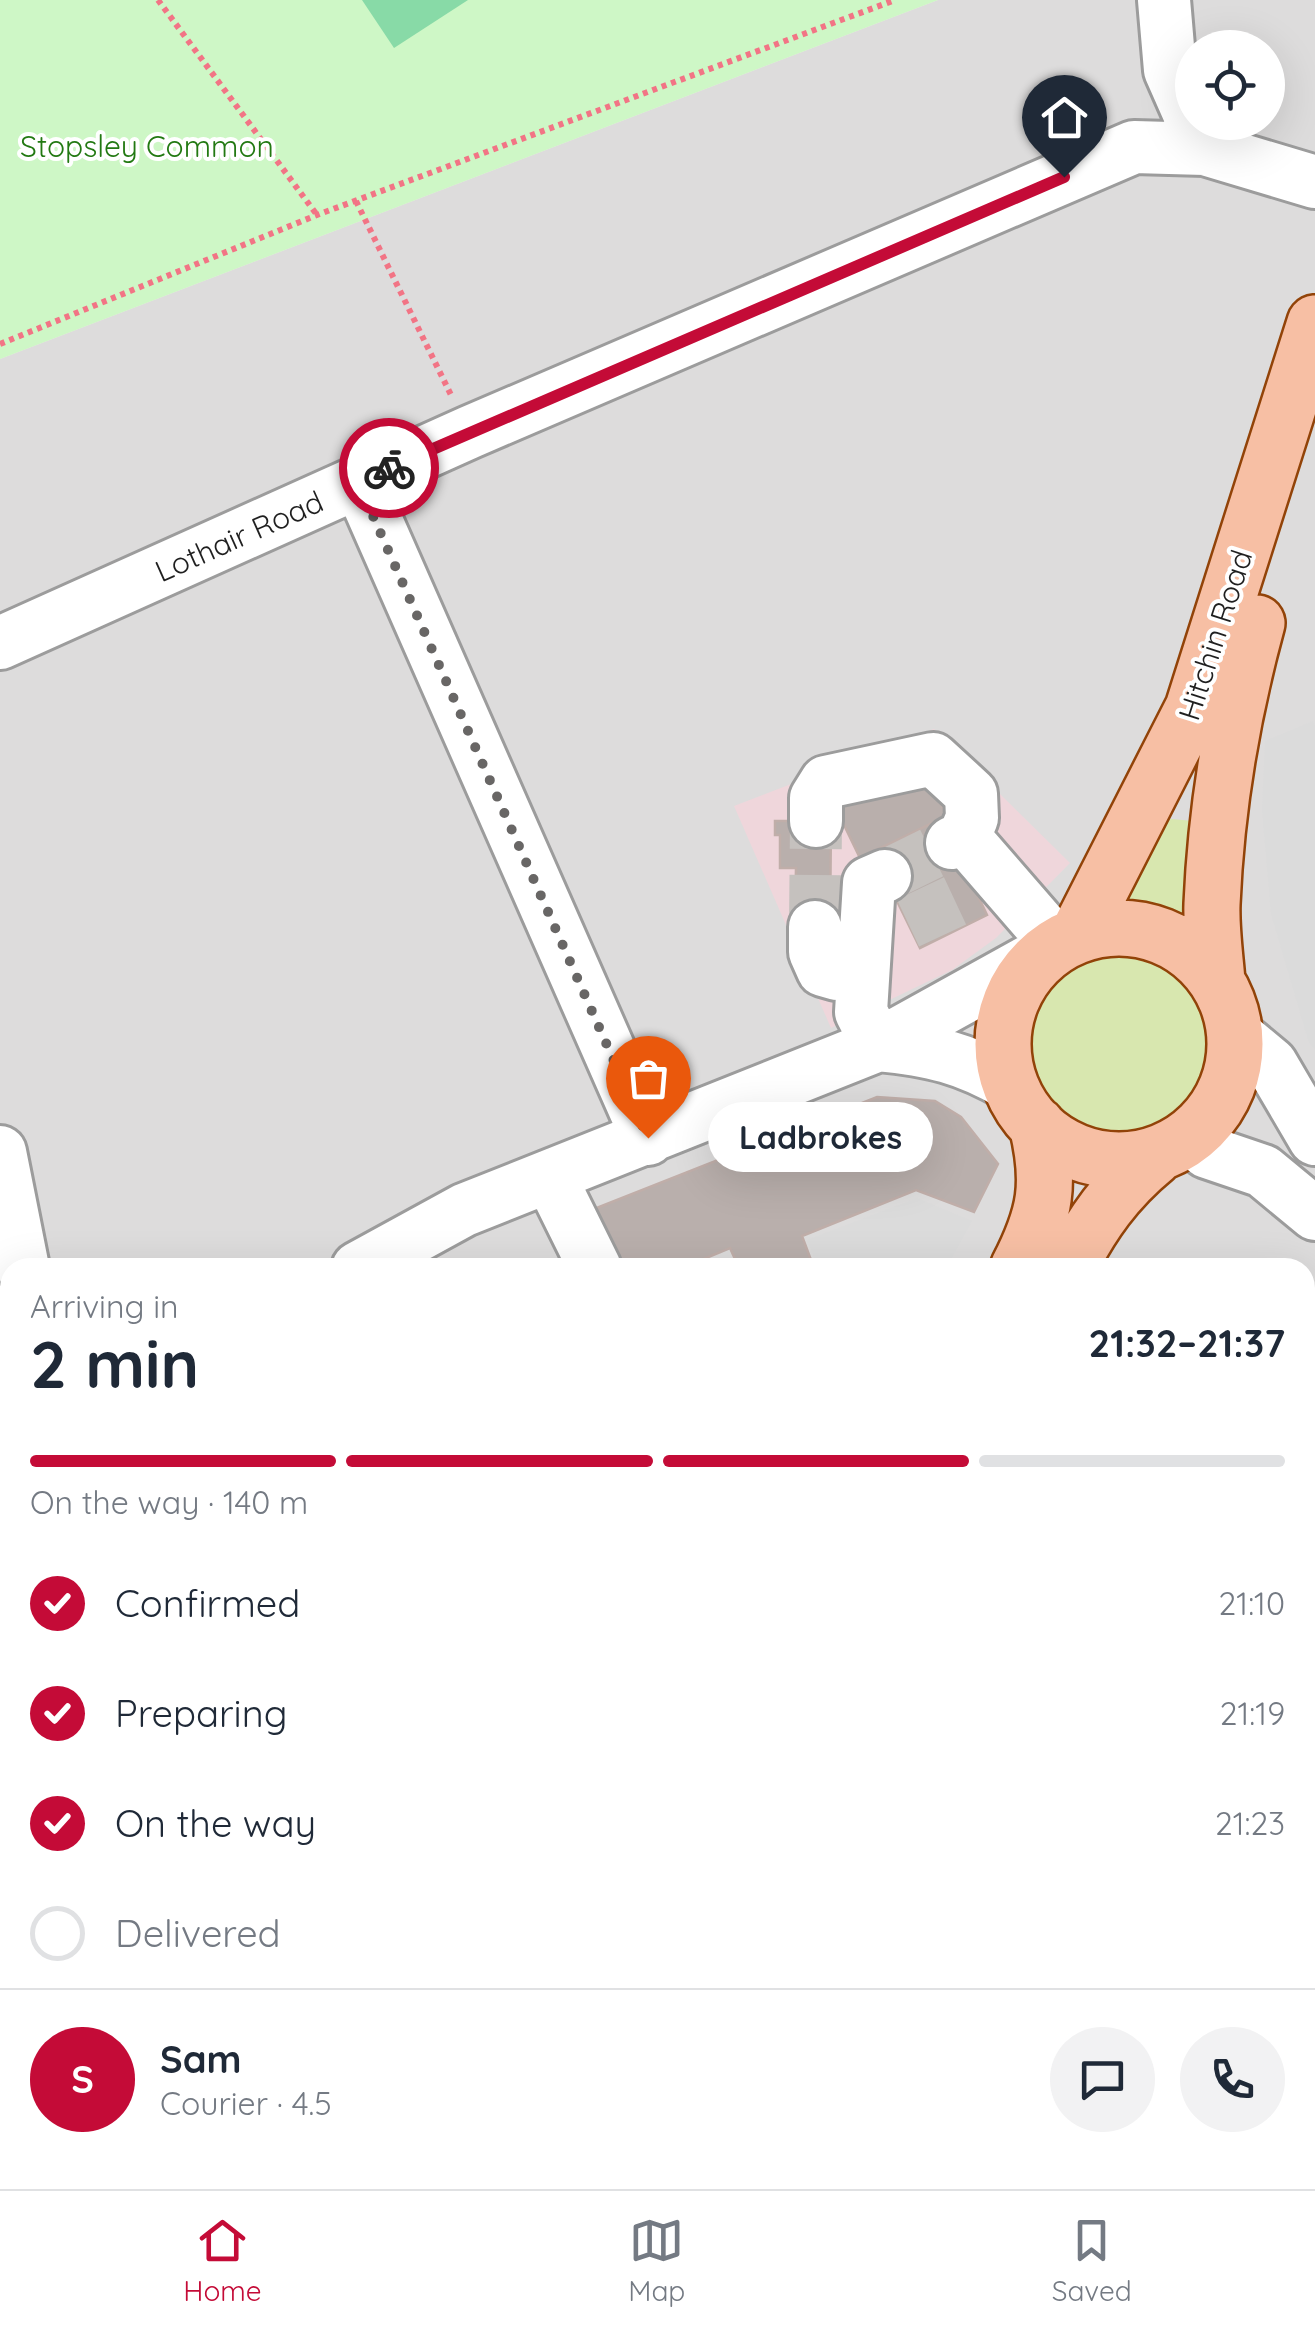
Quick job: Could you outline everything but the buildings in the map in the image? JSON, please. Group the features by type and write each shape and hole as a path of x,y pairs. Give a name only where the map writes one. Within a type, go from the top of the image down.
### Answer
{"main road":[{"name":"Hitchin Road","path":"1057,944 1180,740 1315,323"},
{"name":"Hitchin Road","path":"1216,981 1212,906 1239,690 1270,578 1315,441"},
{"path":"1023,1258 1038,1227 1045,1200 1044,1155 1004,1056 1005,1018 1015,986 1057,944 1118,926 1156,933 1190,952 1216,981 1229,1006 1235,1034 1234,1063 1226,1092 1211,1117 1113,1195 1074,1258"},
{"path":"1024,1105 1081,1158 1118,1164 1172,1148"}],"street":[{"path":"1164,0 1170,70 1175,81"},
{"name":"Lothair Road","path":"0,643 470,432 1134,147 1175,136"},
{"name":"Lothair Road","path":"1220,140 1315,182"},
{"path":"358,482 648,1138"},
{"path":"376,1258 464,1210 878,1045 1057,944 973,862 970,794 932,759 826,782 816,798 816,821"},
{"path":"866,925 861,1012 878,1045"},
{"path":"1235,1034 1271,1064 1315,1138 1263,1171"},
{"path":"878,1045 958,1057 1024,1105"},
{"path":"1172,1148 1207,1152 1263,1171 1315,1214"},
{"path":"0,1152 21,1258"},
{"path":"550,1177 590,1258"}],"path":[{"path":"158,0 317,216"},
{"path":"0,344 356,201 895,0"},
{"path":"356,201 470,432"}],"shaded area":[{"path":"938,0 1315,0 1315,1258 0,1258 0,359"},
{"path":"1313,721 1315,1049 1309,1043 1271,914 1262,810 1265,741"},
{"path":"934,729 1070,863 996,938 952,970 831,1028 734,806"},
{"path":"917,1198 972,1221 952,1258 814,1258 807,1240"}],"green space":[{"name":"Stopsley Common","path":"0,0 938,0 0,359"},
{"path":"362,0 468,0 394,48"},
{"path":"1161,818 1204,822 1200,932 1163,912 1114,903"},
{"path":"1117,956 1151,962 1180,982 1200,1011 1206,1045 1200,1079 1180,1108 1151,1128 1117,1134 1083,1128 1054,1108 1034,1079 1028,1045 1034,1011 1054,982 1083,962"}],"tunnel":[{"path":"815,927 816,821"},
{"path":"885,876 952,843"},
{"path":"908,923 976,891"}],"way so far":[{"path":"389,468 358,482 648,1138"}],"place":[{"name":"Ladbrokes","path":"648,1138"}],"route":[{"path":"389,468 1064,177"}]}
